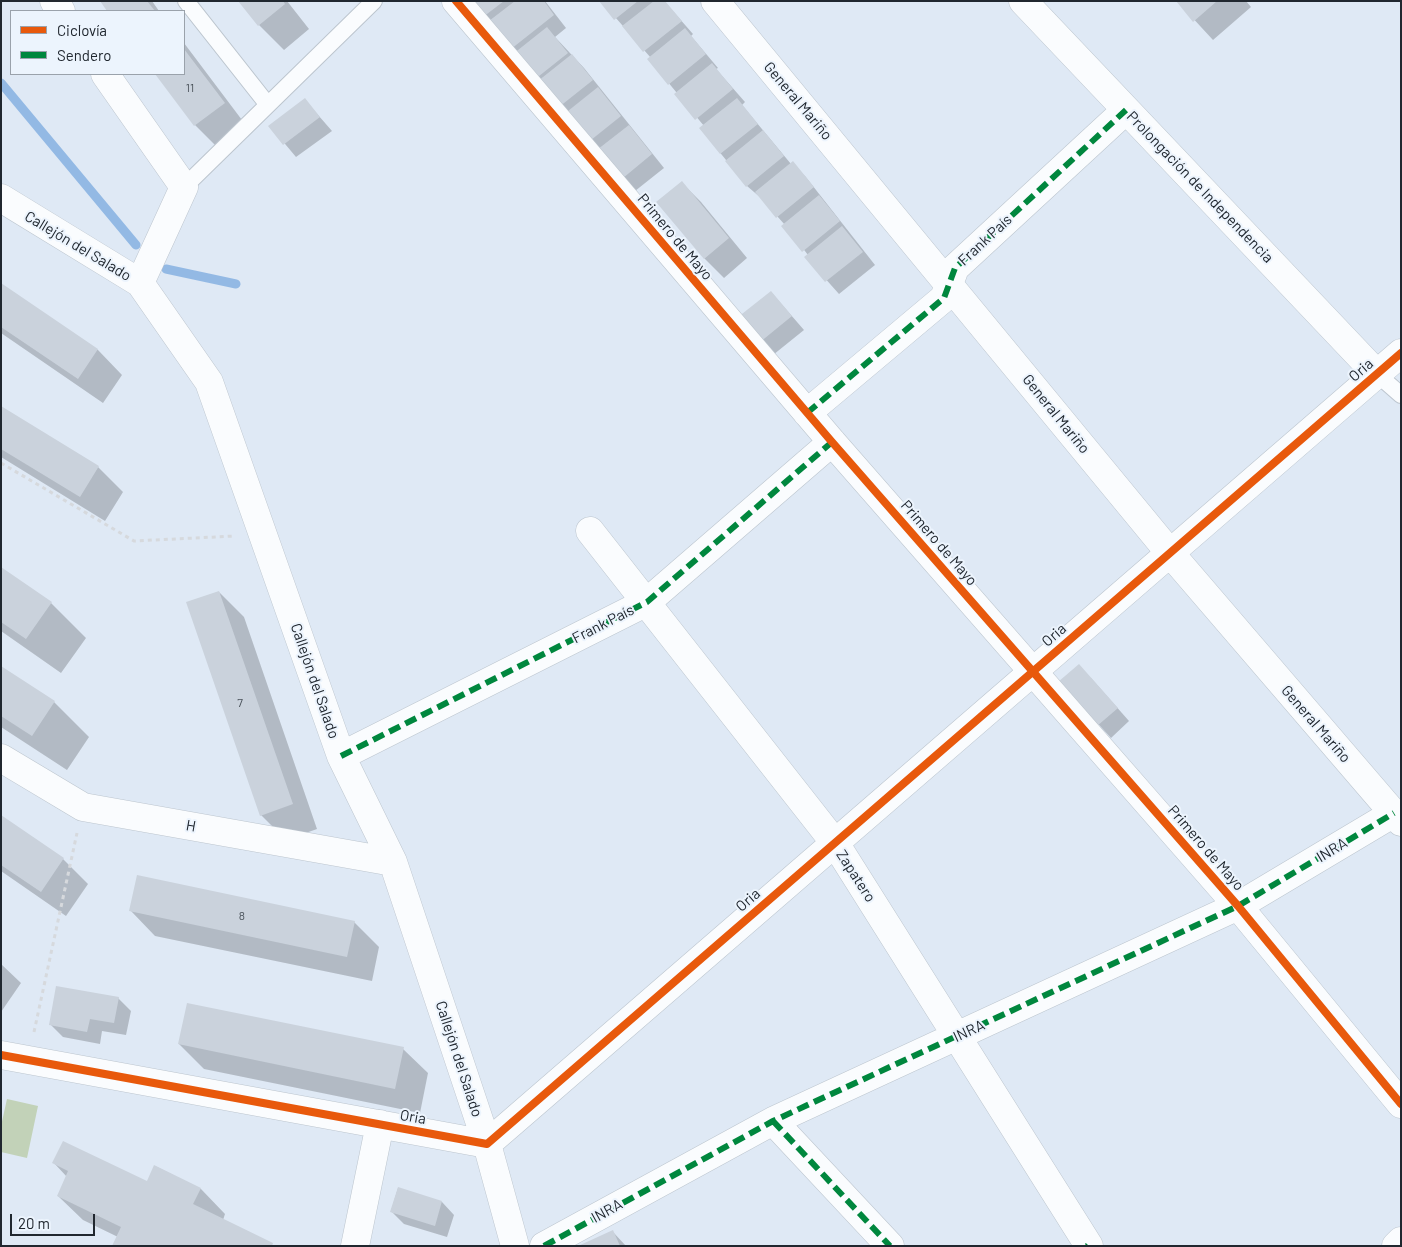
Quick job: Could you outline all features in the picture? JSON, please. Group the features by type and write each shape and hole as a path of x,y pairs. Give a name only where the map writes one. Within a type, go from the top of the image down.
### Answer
{"street":[{"name":"Primero de Mayo","path":"456,1 832,442 1238,906 1401,1104"},
{"name":"General Mariño","path":"716,1 1170,553 1397,818"},
{"name":"Prolongación de Independencia","path":"1022,1 1377,374"},
{"path":"106,75 184,187 140,283"},
{"name":"Frank País","path":"807,413 944,298 955,268 1126,110"},
{"name":"Callejón del Salado","path":"1,198 140,283 209,382 341,756 393,862 487,1144 516,1246"},
{"name":"Oria","path":"1,1055 487,1144 1401,353"},
{"name":"Frank País","path":"341,756 647,602 832,442"},
{"name":"Zapatero","path":"590,531 835,843 958,1036 1088,1246"},
{"name":"H","path":"1,758 83,807 393,862"},
{"name":"INRA","path":"544,1246 773,1121 1238,906 1397,818"},
{"path":"773,1121 890,1246"},
{"path":"355,1246 380,1124"},
{"path":"1396,1246 1401,1241"}],"lane":[{"path":"186,1 268,104"},
{"path":"184,187 374,1"},
{"path":"1377,374 1401,395"}],"path":[{"path":"1,464 134,541 264,535"},
{"path":"28,1060 83,807"}],"green space":[{"path":"7,1099 38,1106 27,1158 1,1152 1,1126"}],"building":[{"path":"100,1 147,1 154,10 106,10"},
{"path":"238,1 283,1 285,4 258,26"},
{"path":"471,1 504,1 483,17"},
{"path":"515,1 544,1 554,15 511,49 489,21"},
{"path":"599,1 638,1 614,20"},
{"path":"654,1 665,1 682,21 643,52 622,26"},
{"path":"1176,1 1217,1 1193,22"},
{"path":"547,27 568,53 534,80 513,54"},
{"path":"685,28 706,54 668,85 647,59"},
{"path":"185,50 225,103 194,126 156,75 185,75"},
{"path":"572,54 593,80 559,107 538,81"},
{"path":"712,63 733,89 695,120 674,94"},
{"path":"598,87 621,116 586,144 563,115"},
{"path":"305,98 320,117 283,145 268,126"},
{"path":"737,98 758,124 720,154 699,128"},
{"path":"629,125 652,154 617,183 593,153"},
{"path":"763,130 784,156 746,187 725,161"},
{"path":"793,161 814,187 776,218 755,192"},
{"path":"682,181 729,238 704,259 656,202"},
{"path":"819,195 840,221 802,252 781,226"},
{"path":"842,226 863,252 825,282 804,257"},
{"path":"1,283 98,349 78,379 1,327"},
{"path":"771,291 792,316 754,347 733,321"},
{"path":"1,406 99,466 80,497 1,449"},
{"path":"1,567 52,602 26,639 1,622"},
{"path":"219,591 293,804 260,816 186,602"},
{"path":"1079,664 1118,708 1097,726 1058,682"},
{"path":"1,666 55,701 32,736 1,716"},
{"path":"1,815 64,858 41,892 1,865"},
{"path":"137,875 355,921 347,957 129,911"},
{"path":"56,986 119,997 114,1023 90,1019 87,1032 49,1025"},
{"path":"187,1003 404,1047 395,1089 178,1044"},
{"path":"63,1141 147,1181 154,1165 201,1188 193,1204 273,1243 272,1246 112,1246 121,1227 57,1196 68,1171 52,1163"},
{"path":"398,1187 442,1201 435,1226 390,1212"},
{"path":"613,1230 620,1246 578,1246"}],"waterway":[{"path":"1,83 136,245"},
{"path":"166,269 236,284"}],"marked path":[{"path":"807,413 944,298 955,268 1126,110"},
{"path":"341,756 647,602 832,442"},
{"path":"544,1246 773,1121 1238,906 1394,813"},
{"path":"773,1121 890,1246"}],"cycle path":[{"path":"456,1 832,442 1238,906 1401,1104"},
{"path":"1,1055 487,1144 1401,353"}]}
